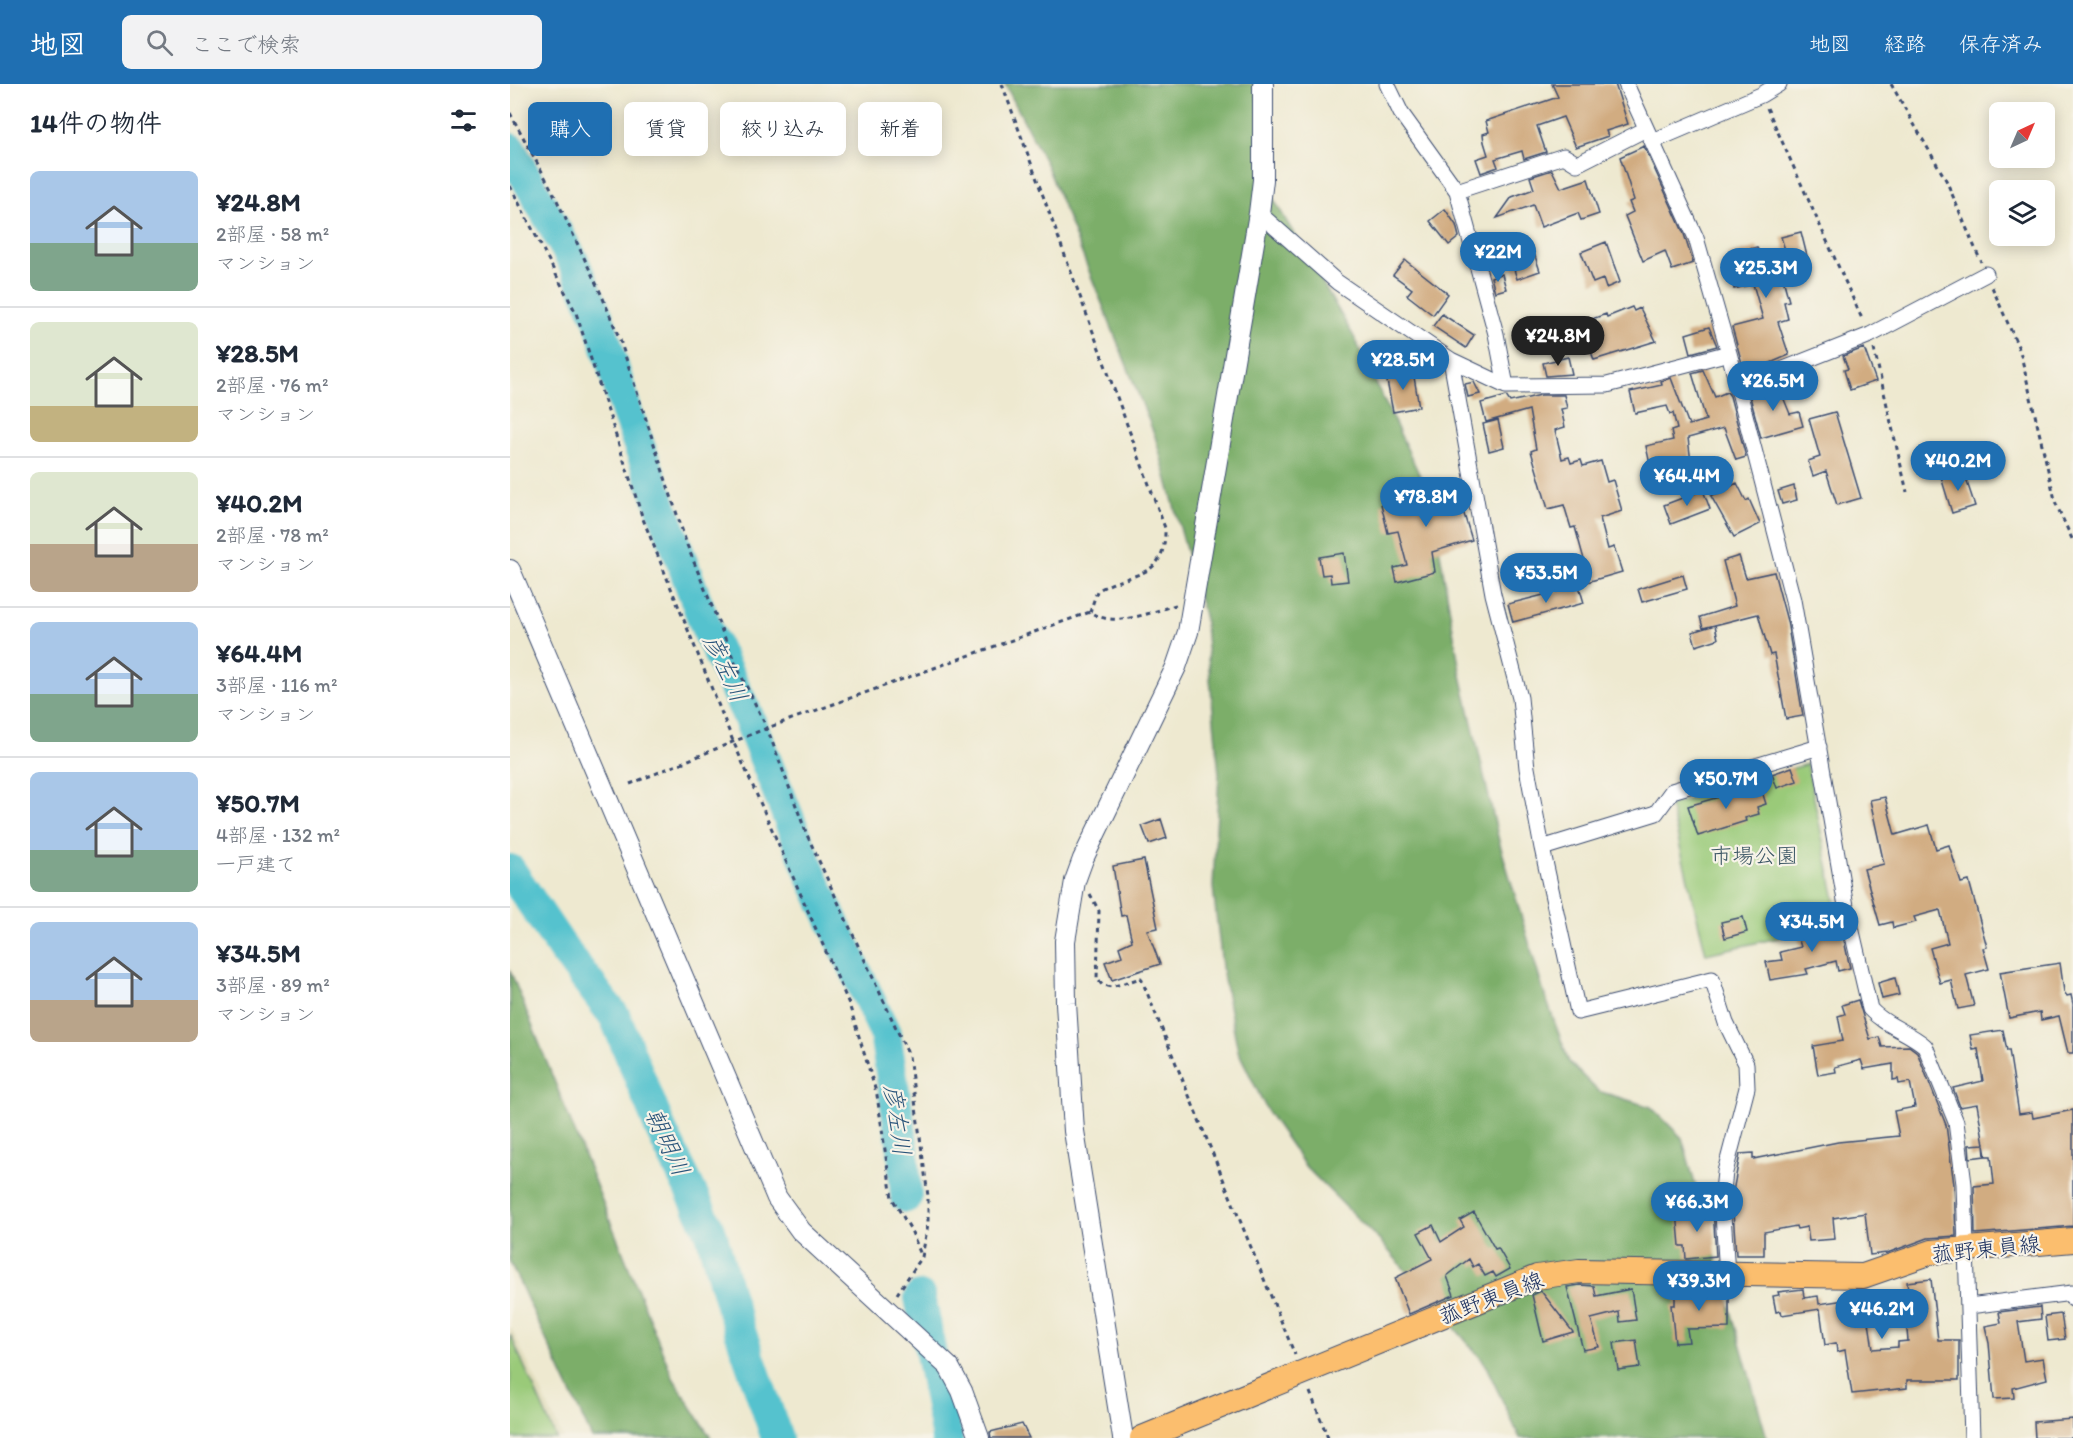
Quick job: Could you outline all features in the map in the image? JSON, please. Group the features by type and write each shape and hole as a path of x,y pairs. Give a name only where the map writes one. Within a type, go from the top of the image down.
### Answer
{"main road":[{"name":"菰野東員線","path":"1142,1438 1537,1277 1579,1271 1863,1276 1932,1252 1968,1251 2073,1240"}],"street":[{"path":"1123,1438 1074,1131 1066,1003 1065,941 1075,881 1100,823 1176,667 1188,632 1259,213 1263,180 1263,84"},
{"path":"1387,84 1401,113 1457,191 1496,334 1506,386"},
{"path":"1626,84 1696,238 1729,353 1736,388 1793,600 1846,906 1870,1009 1879,1018 1925,1046 1956,1122 1964,1184 1968,1251 1972,1438"},
{"path":"1457,191 1564,156 1577,164 1649,135 1761,95 1779,84"},
{"path":"1259,213 1337,282 1451,360 1506,386 1607,385 1729,353"},
{"path":"1736,388 1870,335 1986,274"},
{"path":"1451,360 1493,594 1520,698 1527,768 1542,848 1578,1012 1712,979 1726,1023 1746,1064 1747,1088 1725,1172 1722,1200 1727,1274"},
{"path":"510,570 777,1198 801,1231 885,1311 949,1367 962,1391 979,1438"},
{"path":"1542,848 1656,813 1672,791 1819,747"},
{"path":"1969,1306 2072,1293 2073,1299"}],"path":[{"path":"1002,84 1165,528 1164,552 1150,571 1097,591 1090,612"},
{"path":"1891,84 1946,180 2020,351 2056,504 2073,541"},
{"path":"1761,95 1870,335 1907,492"},
{"path":"510,113 554,192 602,296 620,340 687,545 735,663 766,728 807,835 909,1056 928,1196 928,1224 922,1257 885,1311"},
{"path":"510,186 576,313 643,519 733,741 849,1004 877,1095 892,1198 911,1230 922,1257"},
{"path":"1090,612 1095,616 1119,620 1195,600"},
{"path":"630,784 766,728 1090,612"},
{"path":"1075,881 1091,895 1099,911 1097,978 1102,985 1111,987 1141,978 1328,1438"}],"shaded area":[{"path":"510,1325 563,1438 510,1438"}],"green space":[{"path":"1005,84 1255,84 1273,198 1353,335 1431,499 1460,671 1499,841 1543,990 1569,1062 1598,1091 1651,1107 1682,1138 1767,1438 1520,1438 1484,1362 1382,1243 1306,1167 1269,1114 1238,1051 1223,975 1213,887 1219,774 1204,615 1155,436 1047,166"},
{"name":"市場公園","path":"1807,764 1840,924 1706,954 1670,805"},
{"path":"510,970 673,1378 711,1438 592,1438 510,1262"},
{"path":"510,1334 556,1438 510,1438"}],"building":[{"path":"1552,84 1615,84 1628,124 1606,131 1608,136 1576,147 1563,117 1537,126 1546,152 1524,159 1522,151 1495,159 1498,167 1481,173 1476,159 1488,155 1483,134 1489,132 1486,121 1558,97"},
{"path":"1644,146 1684,234 1693,263 1672,270 1665,251 1643,261 1625,216 1633,212 1629,202 1634,200 1620,157"},
{"path":"1552,170 1561,188 1588,179 1599,214 1581,220 1578,213 1541,227 1533,205 1497,218 1512,197 1534,189 1530,177"},
{"path":"1445,209 1456,225 1459,237 1449,245 1430,221"},
{"path":"1801,232 1810,268 1782,275 1789,301 1784,302 1788,319 1778,322 1789,355 1745,374 1732,327 1763,319 1753,284 1734,289 1728,255 1757,247 1760,256 1785,250 1781,237"},
{"path":"1606,242 1620,282 1606,288 1603,279 1593,283 1581,252"},
{"path":"1532,247 1540,271 1517,279 1512,263 1515,262 1512,253"},
{"path":"1405,260 1448,294 1433,315 1407,295 1412,289 1393,275"},
{"path":"1502,274 1506,289 1495,292 1491,277"},
{"path":"1632,307 1634,311 1640,308 1656,341 1594,360 1581,323 1606,314 1607,317"},
{"path":"1442,314 1474,335 1466,348 1433,326"},
{"path":"1709,327 1717,346 1691,353 1686,334"},
{"path":"1864,348 1876,381 1850,390 1844,370 1848,369 1843,356"},
{"path":"1568,357 1572,374 1546,376 1543,363"},
{"path":"1703,370 1715,397 1727,392 1730,396 1746,457 1736,460 1724,428 1688,438 1691,462 1651,469 1646,446 1673,440 1671,431 1677,429 1673,413 1670,414 1667,406 1635,413 1630,392 1662,385 1661,381 1671,378 1689,425 1706,420 1692,373"},
{"path":"1413,371 1419,407 1393,412 1386,376"},
{"path":"1474,382 1480,394 1468,397 1465,384"},
{"path":"1777,382 1790,414 1799,412 1803,426 1761,438 1749,393"},
{"path":"1541,395 1564,395 1567,408 1561,409 1565,427 1555,430 1562,459 1569,457 1571,463 1581,460 1583,466 1601,461 1607,482 1613,480 1622,511 1600,518 1608,549 1614,547 1622,572 1587,582 1582,564 1585,563 1575,527 1571,528 1564,505 1548,509 1531,451 1536,449 1529,410 1486,422 1481,403 1506,396 1510,402"},
{"path":"1835,412 1861,498 1837,505 1826,471 1813,476 1808,461 1820,457 1809,419"},
{"path":"1498,420 1504,447 1489,451 1483,424"},
{"path":"1963,470 1975,506 1952,513 1941,477"},
{"path":"1737,483 1746,501 1749,499 1760,524 1734,537 1711,496"},
{"path":"1455,485 1472,540 1432,552 1435,572 1397,582 1394,568 1407,565 1398,531 1388,533 1381,504 1406,497 1407,500"},
{"path":"1794,486 1797,500 1782,504 1778,491"},
{"path":"1703,490 1710,509 1671,524 1664,505"},
{"path":"1344,553 1348,581 1331,583 1330,574 1322,575 1319,557"},
{"path":"1739,556 1746,578 1774,572 1787,621 1803,716 1786,719 1774,654 1770,655 1758,614 1703,628 1700,617 1735,606 1723,561"},
{"path":"1683,575 1687,589 1642,602 1638,589"},
{"path":"1579,586 1584,603 1513,622 1508,604"},
{"path":"1715,625 1718,639 1696,646 1692,632"},
{"path":"1792,767 1797,781 1777,788 1772,774"},
{"path":"1760,785 1766,804 1757,807 1759,814 1745,818 1746,821 1698,836 1688,806"},
{"path":"1885,797 1895,835 1929,825 1936,849 1949,845 1961,883 1969,881 1987,947 1983,948 1989,969 1966,975 1974,1006 1958,1009 1951,980 1940,983 1930,948 1948,943 1940,910 1914,917 1916,922 1893,928 1892,922 1880,925 1864,869 1884,864 1870,800"},
{"path":"1161,819 1167,838 1149,844 1142,826"},
{"path":"1144,860 1158,928 1147,930 1160,964 1112,980 1105,962 1122,956 1119,947 1132,941 1126,915 1121,916 1113,866"},
{"path":"1743,917 1747,932 1725,938 1721,922"},
{"path":"1840,922 1850,968 1838,971 1836,961 1806,969 1808,974 1770,980 1766,962 1782,960 1780,952 1801,947 1797,934"},
{"path":"2060,963 2064,992 2067,996 2071,995 2073,1004 2073,1053 2068,1053 2059,1016 2041,1020 2040,1012 2009,1018 2000,972"},
{"path":"1895,978 1899,995 1882,999 1878,983"},
{"path":"1858,1000 1870,1039 1879,1037 1882,1047 1909,1046 1917,1052 1946,1125 1954,1185 1956,1236 1928,1238 1887,1253 1870,1255 1865,1213 1833,1218 1835,1239 1809,1241 1807,1227 1797,1229 1796,1226 1764,1232 1764,1255 1736,1255 1732,1197 1740,1154 1753,1153 1753,1159 1838,1142 1899,1136 1894,1111 1915,1107 1910,1082 1899,1084 1898,1079 1893,1080 1893,1064 1864,1069 1861,1060 1835,1067 1836,1072 1818,1075 1813,1046 1843,1041 1838,1016 1845,1014 1842,1005"},
{"path":"2003,1030 2007,1051 2009,1050 2019,1114 2032,1112 2033,1118 2073,1110 2073,1226 1975,1234 1974,1186 1994,1184 1991,1156 1986,1156 1984,1145 1985,1156 1970,1158 1969,1145 1984,1144 1977,1104 1960,1107 1953,1088 1983,1081 1978,1049 1973,1050 1970,1035"},
{"path":"1713,1209 1716,1256 1686,1259 1685,1246 1680,1246 1677,1212"},
{"path":"1474,1212 1495,1249 1498,1248 1510,1269 1496,1277 1493,1272 1485,1276 1478,1264 1473,1267 1469,1259 1447,1276 1454,1295 1409,1314 1395,1278 1432,1259 1418,1233 1433,1225 1441,1242 1464,1227 1460,1220"},
{"path":"1931,1279 1938,1340 1959,1340 1959,1380 1907,1380 1907,1388 1852,1394 1845,1350 1837,1352 1836,1343 1825,1345 1820,1309 1782,1315 1781,1311 1776,1312 1773,1296 1779,1295 1778,1292 1803,1289 1804,1298 1818,1296 1819,1304 1851,1299 1850,1290 1867,1290 1868,1302 1866,1302 1873,1349 1898,1347 1898,1342 1908,1341 1905,1309 1910,1308 1907,1282"},
{"path":"1594,1286 1596,1296 1631,1289 1636,1320 1620,1322 1619,1312 1591,1319 1599,1347 1583,1350 1567,1287"},
{"path":"1675,1288 1698,1288 1698,1294 1729,1293 1729,1328 1687,1329 1689,1342 1675,1343 1671,1305 1675,1305"},
{"path":"1541,1291 1573,1332 1543,1341 1532,1295"},
{"path":"2040,1307 2041,1319 2018,1322 2024,1361 2043,1358 2047,1379 2013,1388 2014,1398 1994,1399 1989,1343 1985,1326 2001,1323 1999,1312"},
{"path":"2061,1314 2065,1339 2048,1341 2045,1316"},
{"path":"1636,1340 1640,1367 1618,1370 1614,1343"},
{"path":"2073,1419 2073,1438 2035,1438 2034,1422"},
{"path":"1022,1424 1029,1438 991,1438 990,1432"}],"waterway":[{"name":"彦左川","path":"510,149 573,261 599,320 627,413 706,627 747,714 813,879 885,1033 903,1149 906,1197"},
{"name":"朝明川","path":"510,870 563,949 615,1017 661,1130 711,1233 731,1305 777,1438"},
{"name":"彦左川","path":"920,1297 947,1438"}]}
